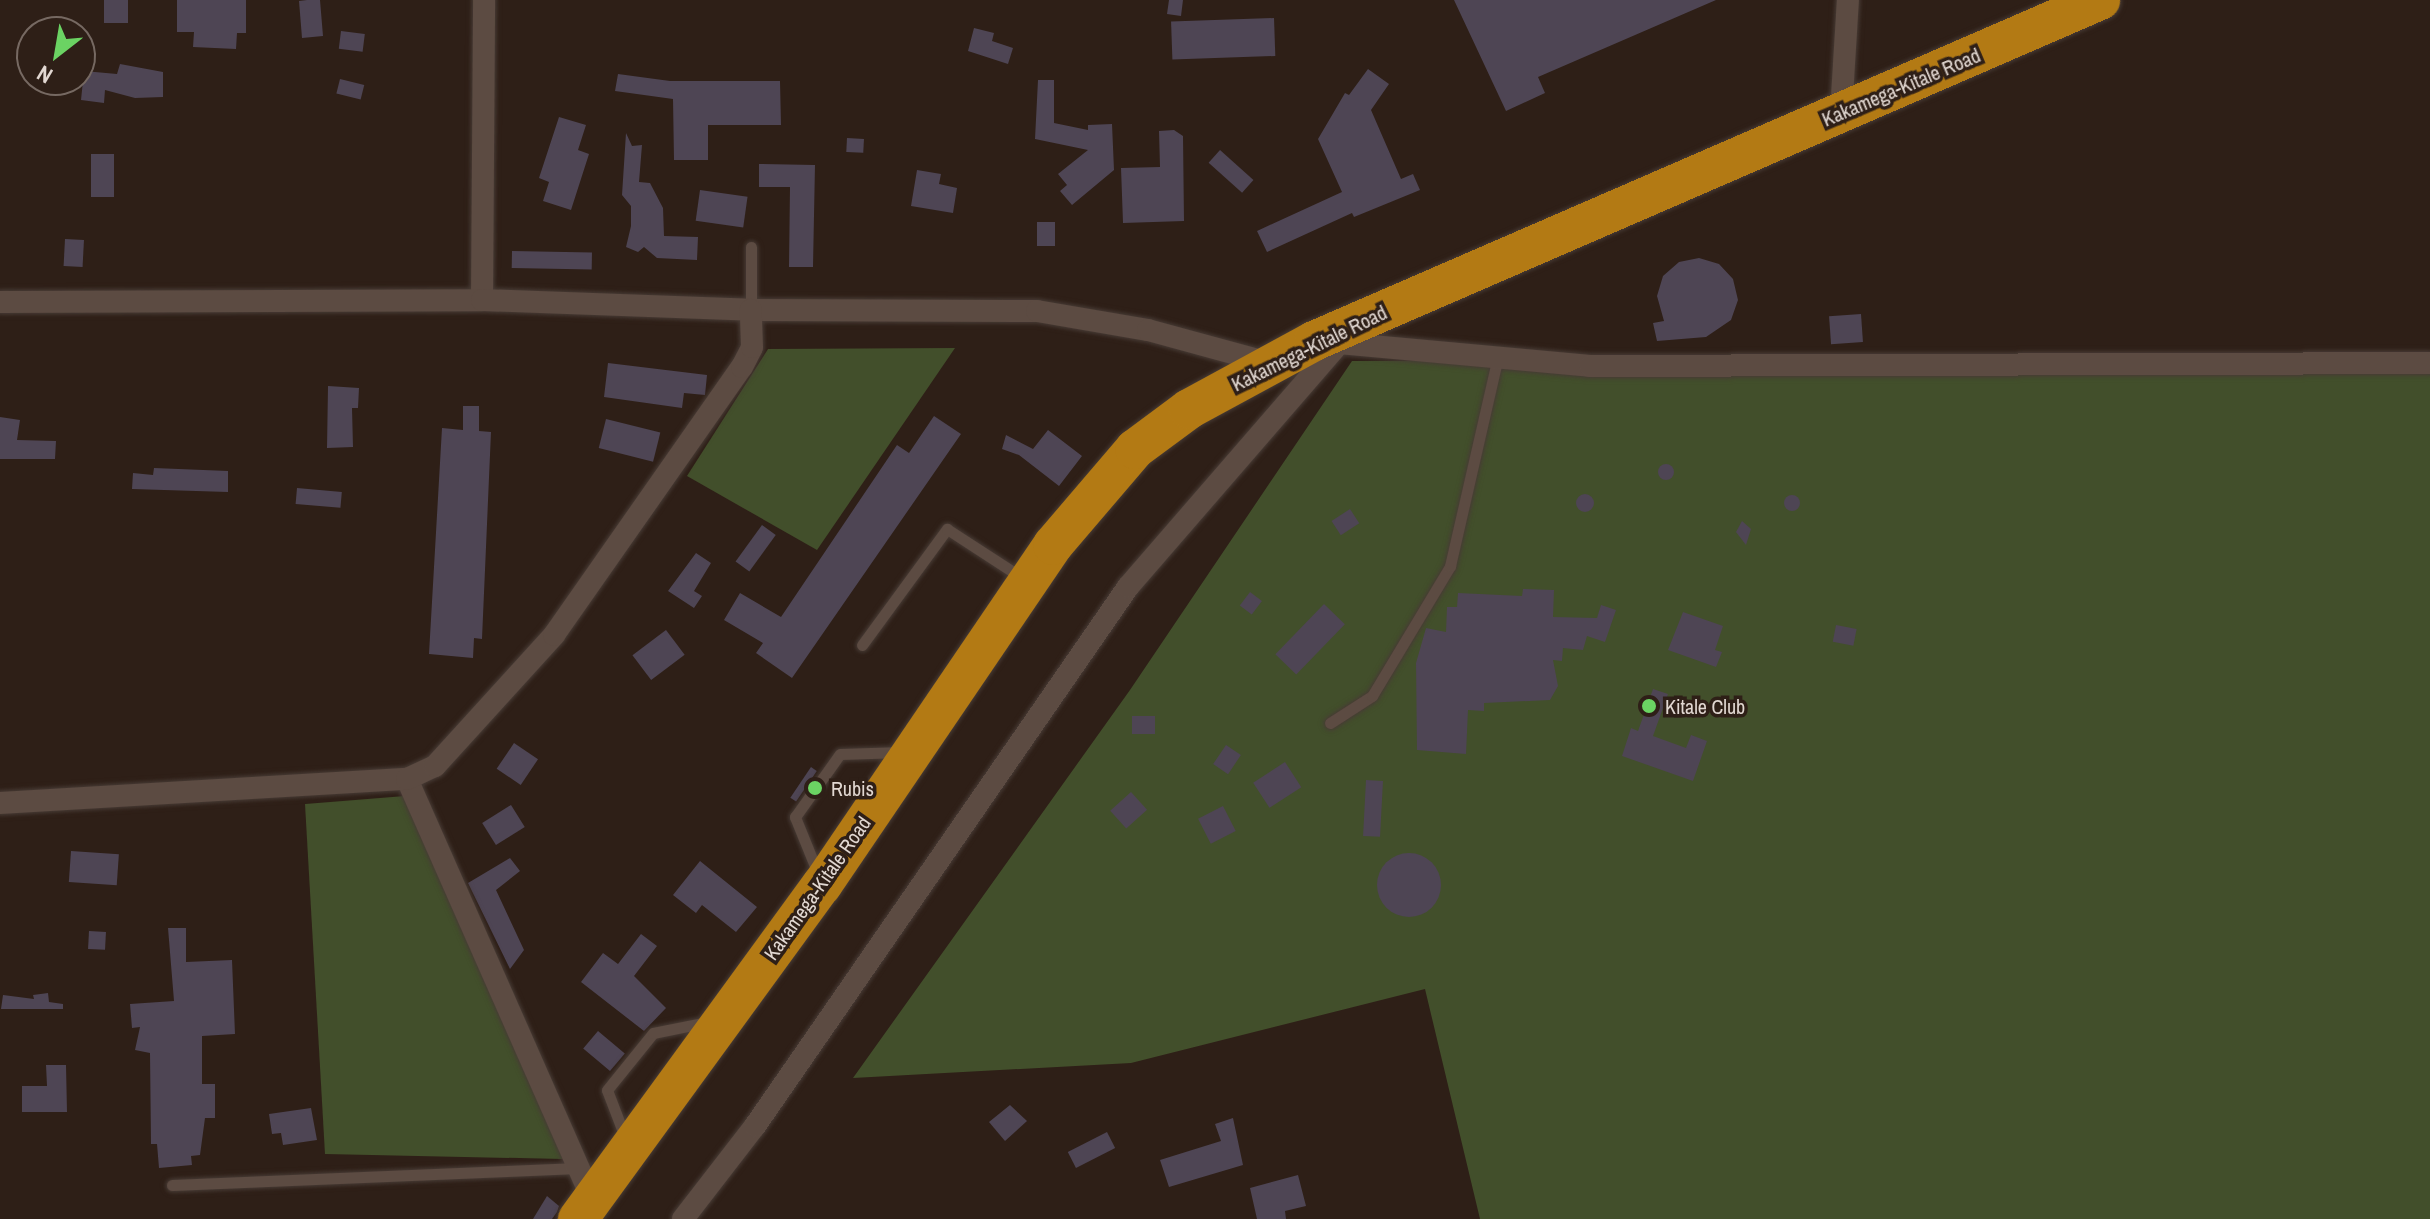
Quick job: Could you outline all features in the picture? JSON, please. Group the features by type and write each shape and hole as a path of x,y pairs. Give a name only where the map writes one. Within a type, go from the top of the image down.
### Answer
{"highway":[{"name":"Kakamega-Kitale Road","path":"583,1195 628,1146 822,885 1074,517 1135,449 1189,409 1269,363 1327,342 2100,0"}],"street":[{"path":"482,300 484,0"},
{"path":"1841,113 1848,0"},
{"path":"0,302 482,300 751,310 1037,311 1148,330 1269,363"},
{"path":"0,803 407,779 435,766 461,742 554,635 742,367 752,347 751,310"},
{"path":"683,1219 773,1100 1128,587 1327,342 1590,366 2430,363"},
{"path":"407,779 583,1195"}],"lane":[{"path":"751,247 751,310"},
{"path":"1330,723 1372,696 1450,566 1498,357"},
{"path":"862,645 947,529 1028,581"},
{"path":"822,885 795,817 840,754 911,752"},
{"path":"172,1185 583,1195"}],"green space":[{"path":"955,348 817,550 687,476 768,349"},
{"path":"2430,356 2430,1219 1480,1219 1425,989 1131,1063 853,1078 1130,690 1352,361"},
{"path":"405,796 563,1159 325,1154 305,804"}],"building":[{"path":"104,0 128,0 128,23 104,23"},
{"path":"177,0 246,0 246,33 237,33 236,49 193,47 194,32 177,32"},
{"path":"320,0 323,36 302,38 299,1"},
{"path":"1169,0 1183,0 1181,16 1167,14"},
{"path":"1454,0 1716,0 1538,77 1545,93 1506,111"},
{"path":"1274,18 1275,56 1172,60 1171,22"},
{"path":"974,28 994,33 992,41 1013,48 1008,64 968,51"},
{"path":"341,31 365,34 363,52 339,49"},
{"path":"120,64 163,72 163,97 135,98 105,90 104,103 81,100 81,96 96,96 96,72 117,74"},
{"path":"1368,69 1389,84 1371,110 1401,179 1413,174 1420,190 1354,217 1352,213 1267,252 1257,231 1342,192 1318,139 1345,93 1349,95"},
{"path":"618,74 670,81 780,81 781,125 708,125 708,160 674,160 673,99 615,91"},
{"path":"340,79 364,85 361,100 336,94"},
{"path":"1038,80 1054,80 1054,123 1088,130 1088,125 1112,124 1114,170 1072,205 1060,191 1067,185 1058,174 1088,150 1035,139"},
{"path":"559,117 586,125 578,150 589,154 571,210 543,201 549,182 539,178"},
{"path":"1174,130 1183,136 1184,221 1123,223 1121,168 1160,167 1159,131"},
{"path":"626,133 632,146 642,145 639,182 650,183 663,208 664,236 698,237 697,260 657,258 644,247 638,252 626,247 631,226 631,206 622,195"},
{"path":"847,138 864,139 863,153 846,152"},
{"path":"1220,150 1253,180 1242,193 1209,163"},
{"path":"91,154 114,154 114,197 91,197"},
{"path":"759,164 815,165 813,267 789,267 790,187 759,187"},
{"path":"917,170 941,174 939,184 957,188 953,213 911,206"},
{"path":"700,190 748,197 743,227 696,221"},
{"path":"1037,222 1055,222 1055,246 1037,246"},
{"path":"65,239 84,240 83,267 64,266"},
{"path":"512,251 592,252 592,269 512,268"},
{"path":"1699,258 1719,264 1733,279 1738,300 1731,320 1706,337 1657,341 1653,323 1664,321 1657,296 1663,276 1679,262"},
{"path":"1861,314 1863,342 1831,344 1829,316"},
{"path":"608,363 707,375 705,395 684,393 682,408 604,397"},
{"path":"328,386 359,388 358,408 352,408 353,447 327,448"},
{"path":"463,406 479,406 479,431 491,432 482,639 474,638 473,658 429,654 442,428 463,430"},
{"path":"934,416 961,434 792,678 756,653 763,643 724,620 740,593 781,617 897,445 909,453"},
{"path":"0,417 20,420 17,440 56,441 55,459 0,459"},
{"path":"606,419 660,433 653,462 599,448"},
{"path":"1048,430 1082,456 1059,486 1019,455 1002,449 1006,435 1033,449"},
{"path":"1663,464 1669,464 1674,472 1672,478 1663,480 1658,475 1658,469"},
{"path":"154,468 228,471 228,492 132,489 133,473 153,475"},
{"path":"297,488 342,492 340,508 296,504"},
{"path":"1585,494 1594,503 1585,512 1576,503"},
{"path":"1789,495 1795,495 1800,503 1798,509 1789,511 1784,506 1784,500"},
{"path":"1350,509 1359,523 1341,535 1332,521"},
{"path":"1742,521 1751,529 1746,545 1736,532"},
{"path":"762,525 776,535 749,571 736,561"},
{"path":"696,553 711,563 694,591 702,596 694,608 668,591"},
{"path":"1523,589 1554,590 1553,617 1597,618 1601,605 1616,610 1605,642 1587,636 1583,650 1563,648 1562,661 1553,660 1558,686 1550,700 1484,703 1484,711 1468,710 1466,754 1417,750 1416,663 1426,628 1446,632 1447,607 1457,607 1458,593 1522,596"},
{"path":"1250,592 1262,601 1252,615 1240,606"},
{"path":"1324,604 1345,624 1296,674 1275,654"},
{"path":"1683,612 1723,626 1715,650 1722,652 1716,667 1668,650"},
{"path":"1836,625 1857,629 1853,646 1833,642"},
{"path":"666,630 685,655 651,680 632,655"},
{"path":"1653,689 1668,694 1653,736 1686,748 1691,735 1707,741 1693,781 1622,756 1631,728 1638,731"},
{"path":"1132,716 1155,716 1155,734 1132,734"},
{"path":"514,743 538,759 521,785 497,769"},
{"path":"1226,745 1241,755 1228,774 1213,764"},
{"path":"1285,762 1301,787 1269,808 1253,783"},
{"path":"811,767 817,771 796,802 790,798"},
{"path":"1366,780 1383,781 1380,837 1363,836"},
{"path":"1131,792 1147,810 1126,829 1110,811"},
{"path":"511,805 525,827 496,845 482,823"},
{"path":"1223,806 1236,831 1211,844 1198,819"},
{"path":"71,851 119,854 117,885 69,882"},
{"path":"1409,853 1427,859 1435,867 1441,885 1435,903 1427,911 1409,917 1391,911 1383,903 1377,885 1383,867 1391,859"},
{"path":"510,858 520,871 496,890 524,950 510,969 468,883"},
{"path":"700,861 757,907 736,932 702,905 696,913 673,895"},
{"path":"168,928 186,928 186,962 232,960 235,1034 202,1036 202,1084 215,1084 215,1118 205,1118 200,1155 191,1156 192,1165 159,1168 157,1144 151,1144 150,1053 135,1050 140,1027 132,1028 130,1004 174,1001"},
{"path":"89,931 106,932 105,950 88,949"},
{"path":"641,934 657,946 634,976 666,1008 644,1031 581,982 603,953 618,964"},
{"path":"48,993 49,1002 63,1004 63,1009 1,1009 3,995 34,999 33,995"},
{"path":"598,1031 625,1053 610,1071 583,1049"},
{"path":"46,1065 66,1065 67,1112 22,1112 22,1086 47,1086"},
{"path":"1010,1105 1027,1121 1005,1141 989,1122"},
{"path":"311,1108 317,1140 283,1145 281,1133 272,1134 269,1114"},
{"path":"1233,1118 1243,1165 1169,1187 1160,1160 1221,1141 1215,1124"},
{"path":"1107,1132 1115,1148 1076,1168 1068,1152"},
{"path":"1298,1175 1306,1206 1285,1211 1286,1219 1257,1219 1250,1188"},
{"path":"547,1196 559,1206 557,1212 552,1219 533,1219"}],"place":[{"name":"Kitale Club","path":"1649,706"},
{"name":"Rubis","path":"815,788"}]}
